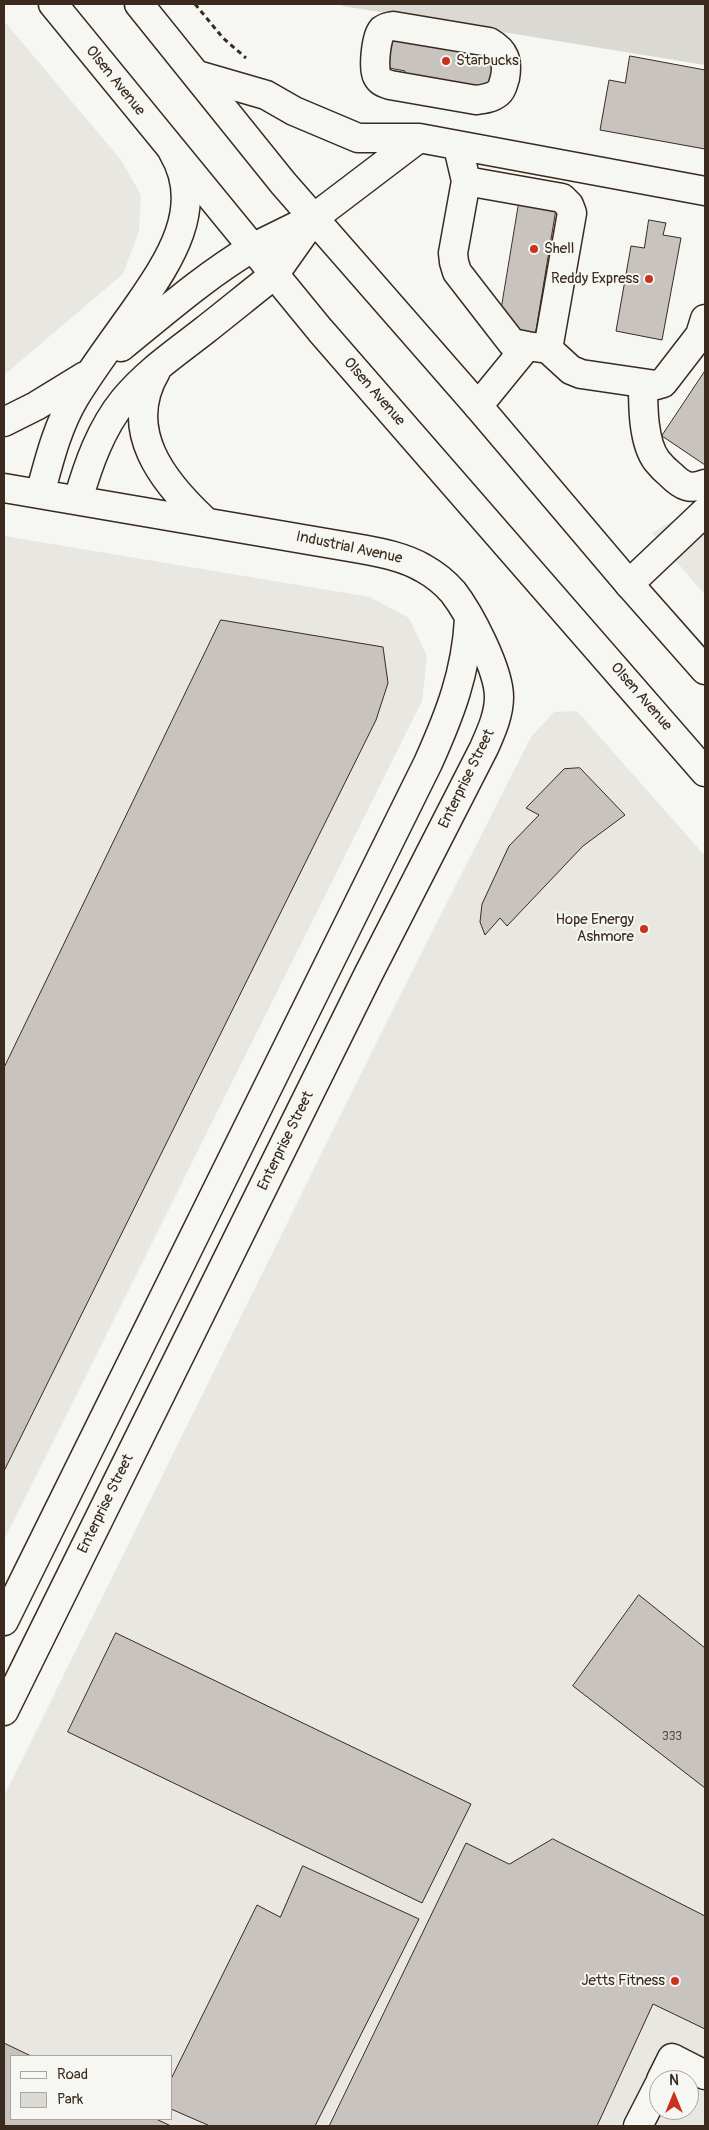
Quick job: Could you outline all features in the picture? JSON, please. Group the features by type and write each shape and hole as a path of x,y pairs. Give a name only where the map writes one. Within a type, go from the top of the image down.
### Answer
{"street":[{"name":"Olsen Avenue","path":"53,4 274,275 705,772"},
{"path":"139,4 284,183 705,670"},
{"path":"197,75 266,95 294,111 358,138 419,138 458,147 705,191"},
{"path":"4,422 69,387 226,264 252,248 314,217 419,138"},
{"path":"458,147 466,181 453,253 457,272 512,343 537,348 571,370 643,385 663,383 700,335 705,319"},
{"path":"40,494 60,427 75,397 160,275 178,241 184,214 185,198 182,172 173,152"},
{"path":"466,181 562,198 569,204 572,213 537,348 478,406"},
{"path":"78,500 84,479 108,423 123,401 136,386 164,362 274,275 314,217"},
{"path":"164,362 154,375 146,395 144,419 146,441 152,456 168,482 205,521"},
{"path":"643,385 643,409 650,449 657,461 685,486 694,488 705,484"},
{"name":"Industrial Avenue","path":"4,488 205,521 402,558 424,568 443,582 452,591 469,619"},
{"path":"629,584 705,512"},
{"path":"4,1621 444,729 461,681 469,619"},
{"name":"Enterprise Street","path":"4,1711 368,975 489,737 498,710 498,686 488,654 469,619"},
{"path":"666,2070 672,2058 695,2070"},
{"path":"638,2126 649,2104"}],"shaded area":[{"path":"4,21 121,160 141,195 139,231 123,274 4,375"},
{"path":"705,502 705,595 652,533"},
{"path":"4,536 370,597 409,618 427,656 422,701 4,1540"},
{"path":"577,711 705,856 705,2126 329,2126 428,1922 327,2126 4,2126 4,1796 388,1019 531,737 554,712"}],"green space":[{"path":"341,4 705,4 705,65 343,6"}],"building":[{"path":"389,36 481,49 479,63 493,65 488,93 404,79 405,71 384,67"},
{"path":"630,56 705,70 705,149 600,130 609,80 625,83"},
{"path":"522,185 559,191 535,336 498,330"},
{"path":"649,220 666,223 663,235 681,238 662,340 616,331 631,246 644,248"},
{"path":"705,371 705,465 662,436"},
{"path":"221,620 383,647 388,683 376,720 4,1471 4,1068"},
{"path":"580,768 625,815 583,846 507,926 500,918 485,935 480,922 482,904 509,846 539,815 526,808 564,769"},
{"path":"639,1595 705,1648 705,1788 573,1686"},
{"path":"116,1633 471,1804 422,1903 68,1732"},
{"path":"553,1839 705,1916 705,2029 653,2004 597,2126 329,2126 466,1843 509,1864"},
{"path":"303,1866 419,1919 315,2126 210,2126 172,2109 172,2077 257,1905 280,1917"},
{"path":"4,2043 29,2055 10,2055 10,2120 158,2120 171,2126 4,2126"}],"place":[{"name":"Starbucks","path":"446,61"},
{"name":"Shell","path":"534,249"},
{"name":"Reddy Express","path":"649,279"},
{"name":"Hope Energy Ashmore","path":"644,929"},
{"name":"Jetts Fitness","path":"675,1981"}]}
